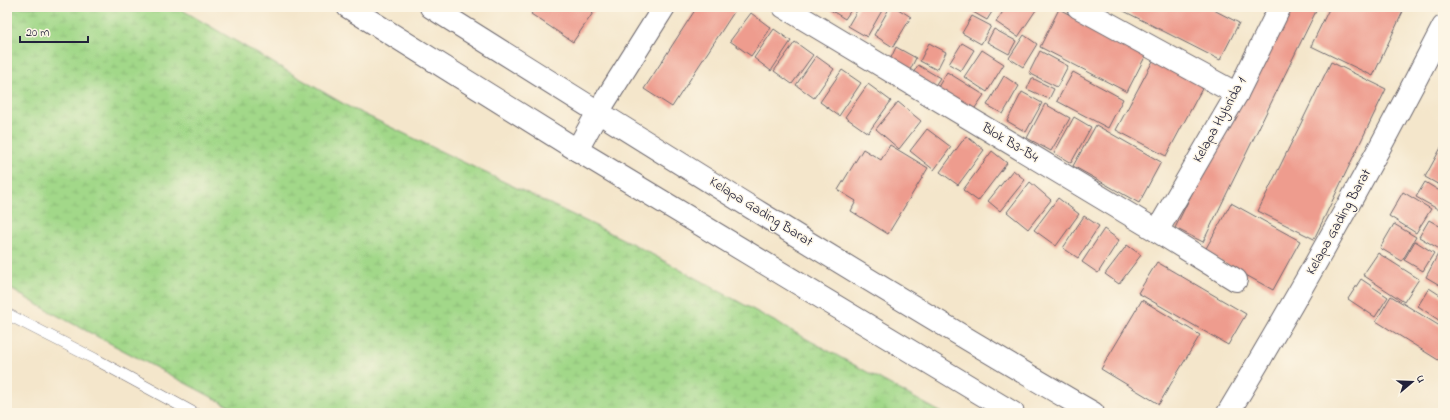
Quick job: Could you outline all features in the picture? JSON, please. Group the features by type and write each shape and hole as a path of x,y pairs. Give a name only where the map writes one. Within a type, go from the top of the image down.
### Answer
{"street":[{"path":"348,7 577,150 1013,413"},
{"name":"Kelapa Gading Barat","path":"431,7 598,112 988,352 1093,413"},
{"path":"577,150 598,112 664,7"},
{"name":"Blok B3-B4","path":"784,7 1236,280"},
{"path":"1078,7 1237,94"},
{"name":"Kelapa Hybrida 1","path":"1157,231 1237,94 1280,7"},
{"name":"Kelapa Gading Barat","path":"1228,413 1286,317 1402,108 1443,27"}],"lane":[{"path":"7,314 95,359 194,413"}],"green space":[{"path":"7,7 177,7 349,107 635,245 942,413 242,413 49,311 7,287"}],"building":[{"path":"536,7 597,7 573,42 531,14"},
{"path":"697,7 732,7 736,9 672,107 644,89"},
{"path":"830,7 853,7 845,19 829,9"},
{"path":"859,7 884,7 867,37 848,26"},
{"path":"890,7 895,7 911,17 893,47 874,35"},
{"path":"976,7 995,7 987,20 973,12"},
{"path":"1006,7 1038,7 1018,37 996,22"},
{"path":"1116,7 1208,7 1239,23 1220,60"},
{"path":"1284,7 1318,7 1203,242 1175,228"},
{"path":"1330,7 1405,7 1373,76 1311,46"},
{"path":"1059,9 1146,55 1127,92 1040,47"},
{"path":"751,13 771,28 751,56 730,41"},
{"path":"972,16 991,26 981,44 962,33"},
{"path":"774,29 791,41 771,71 754,58"},
{"path":"994,29 1016,41 1009,54 987,42"},
{"path":"1024,35 1037,44 1023,67 1009,58"},
{"path":"795,42 813,55 792,84 774,71"},
{"path":"929,43 946,52 937,70 920,61"},
{"path":"962,43 974,50 961,71 949,64"},
{"path":"896,47 916,58 910,70 890,60"},
{"path":"982,50 1004,64 987,92 964,77"},
{"path":"1040,51 1068,66 1057,87 1029,73"},
{"path":"816,56 834,69 814,98 796,85"},
{"path":"1154,59 1204,85 1166,156 1116,130"},
{"path":"1331,62 1386,89 1314,239 1258,211"},
{"path":"918,65 940,78 934,87 912,75"},
{"path":"842,70 861,83 839,116 820,102"},
{"path":"947,72 984,95 970,115 935,92"},
{"path":"1073,72 1123,99 1108,128 1057,101"},
{"path":"1004,76 1019,86 1003,114 987,105"},
{"path":"1032,78 1054,89 1049,99 1027,89"},
{"path":"868,84 891,101 868,133 845,117"},
{"path":"1022,92 1042,103 1026,132 1007,121"},
{"path":"898,102 921,121 899,149 876,129"},
{"path":"1045,104 1070,118 1051,151 1027,138"},
{"path":"1074,117 1091,127 1071,163 1054,153"},
{"path":"1096,125 1161,162 1139,203 1073,166"},
{"path":"927,129 951,147 934,170 910,151"},
{"path":"966,136 984,150 958,185 940,172"},
{"path":"1443,144 1443,187 1425,177"},
{"path":"890,145 928,168 888,234 851,211 856,201 838,190 863,149 881,160"},
{"path":"992,151 1007,163 978,201 963,190"},
{"path":"1013,170 1025,180 1000,211 988,201"},
{"path":"1030,182 1051,200 1028,229 1007,212"},
{"path":"1425,182 1443,193 1443,212 1416,197"},
{"path":"1403,192 1431,209 1416,233 1389,216"},
{"path":"1058,198 1079,214 1056,246 1034,230"},
{"path":"1231,203 1300,241 1273,290 1204,252"},
{"path":"1084,216 1099,226 1078,258 1063,248"},
{"path":"1429,220 1443,228 1443,251 1419,237"},
{"path":"1394,224 1416,237 1402,261 1380,248"},
{"path":"1104,229 1119,240 1098,273 1082,262"},
{"path":"1415,241 1434,253 1423,271 1404,260"},
{"path":"1127,245 1141,255 1119,284 1105,274"},
{"path":"1378,253 1419,279 1404,302 1363,275"},
{"path":"1438,254 1443,256 1443,287 1426,277"},
{"path":"1157,262 1246,314 1228,345 1138,293"},
{"path":"1361,279 1388,297 1375,317 1348,299"},
{"path":"1429,288 1443,297 1443,323 1418,306"},
{"path":"1391,296 1443,328 1443,363 1376,321"},
{"path":"1142,300 1200,335 1159,404 1101,369"}]}
